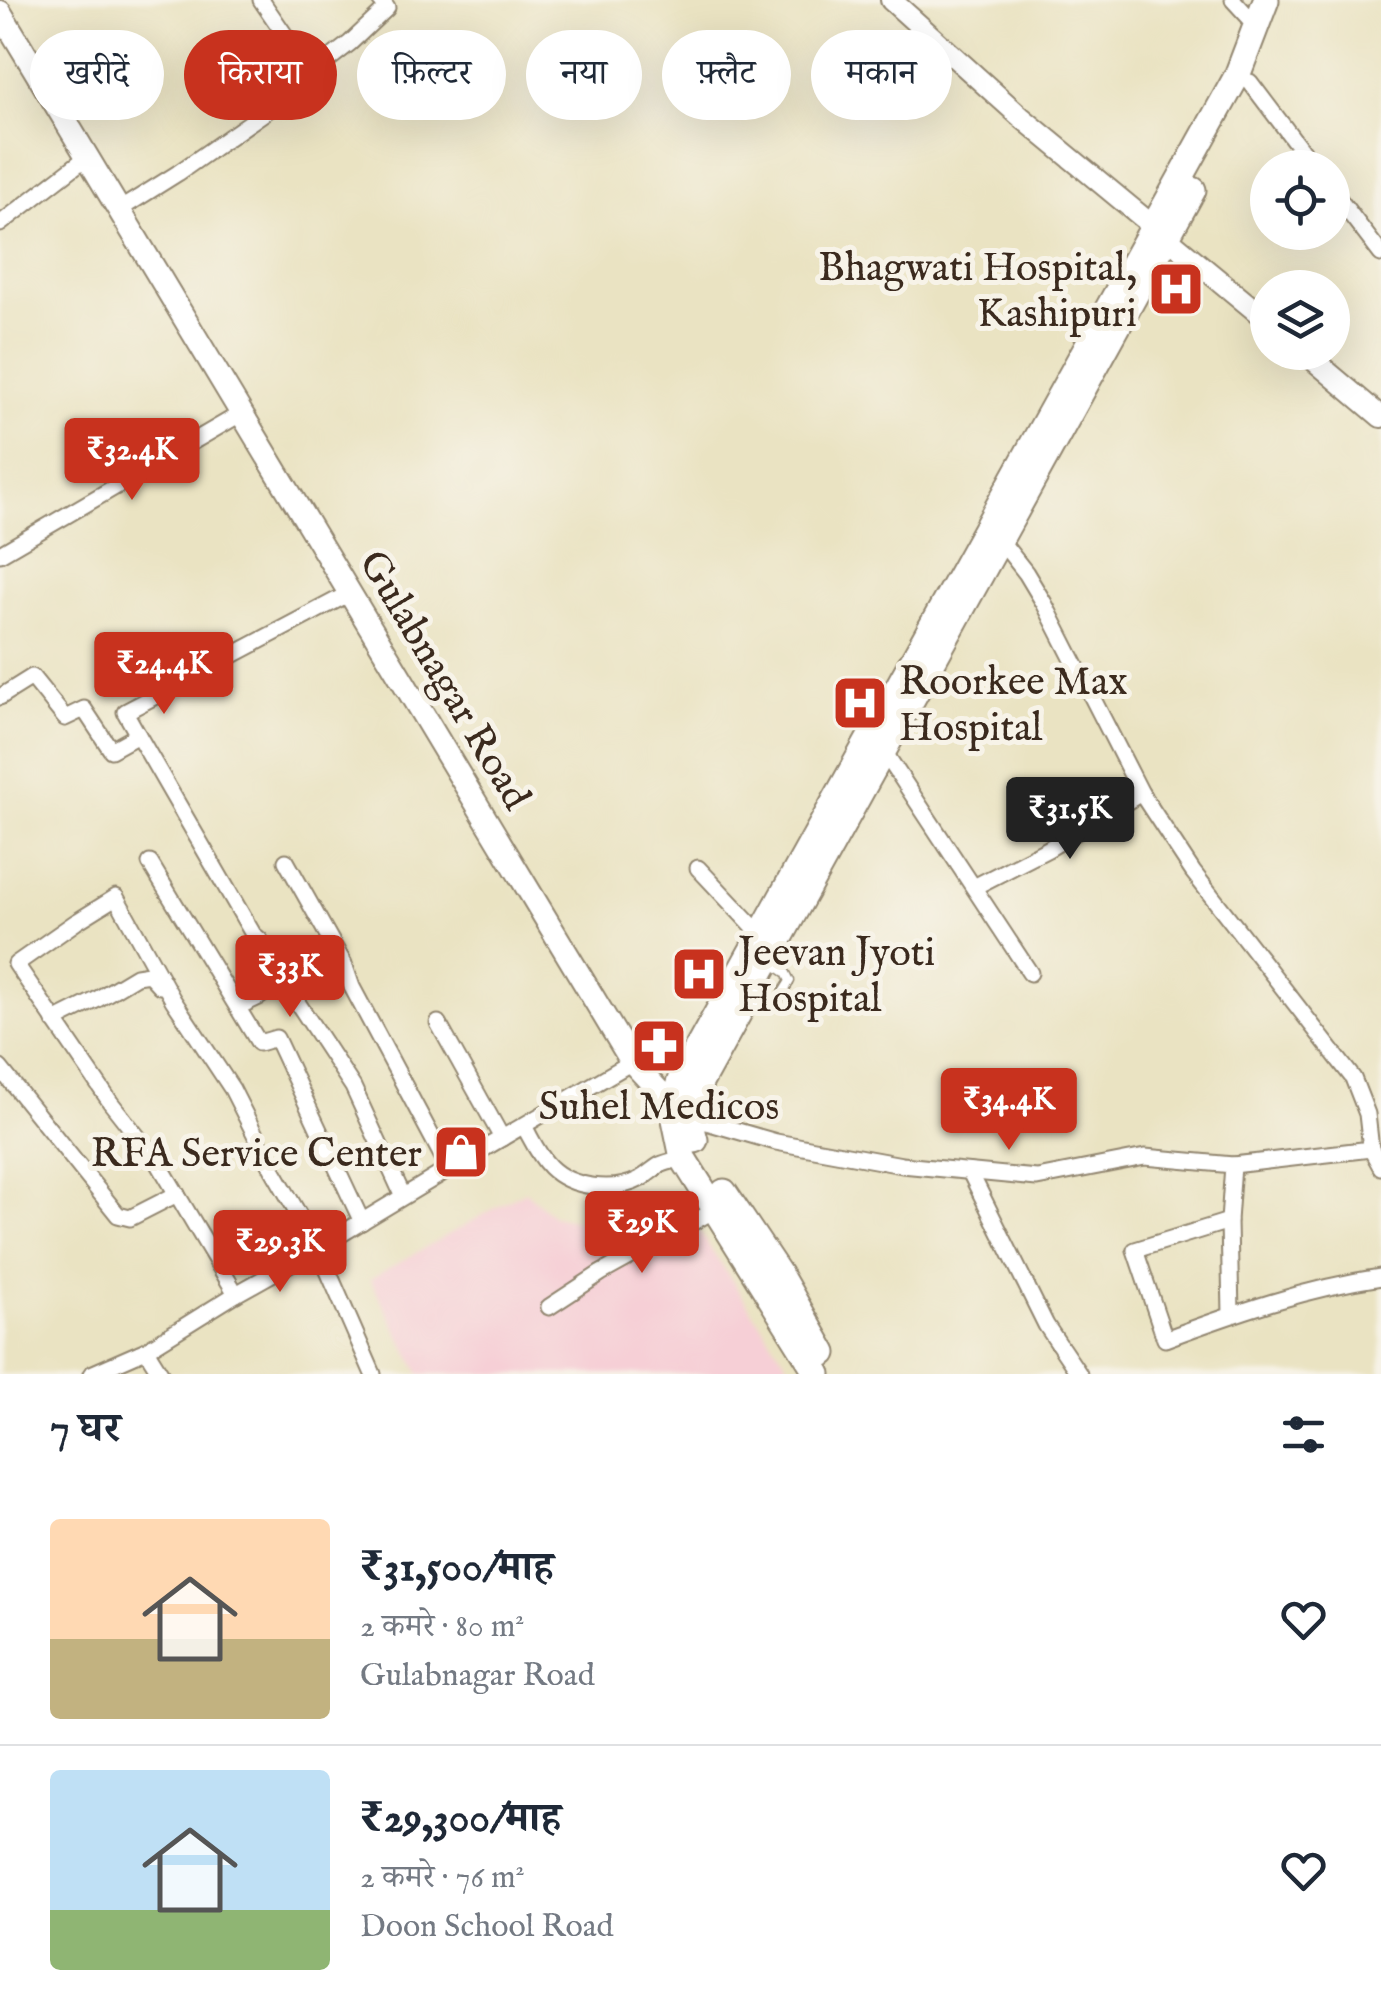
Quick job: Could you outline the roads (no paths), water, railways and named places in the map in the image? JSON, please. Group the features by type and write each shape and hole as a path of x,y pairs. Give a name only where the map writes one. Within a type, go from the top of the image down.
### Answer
{"main road":[{"path":"680,1111 700,1082 1000,540 1161,232 1237,76 1266,0"},
{"path":"818,1374 683,1158 681,1078 1250,82 1283,0"},
{"name":"Gulabnagar Road","path":"0,11 632,1062 680,1111 698,1155 779,1274 835,1374"}],"street":[{"path":"0,11 17,0"},
{"path":"261,0 282,30"},
{"path":"337,52 386,8 380,0"},
{"path":"891,0 1021,117 1250,307"},
{"path":"1234,0 1257,26"},
{"path":"1250,82 1301,150"},
{"path":"119,210 254,120"},
{"path":"0,224 87,156"},
{"path":"1350,214 1381,254"},
{"path":"1325,370 1381,417"},
{"path":"0,554 242,413"},
{"path":"1000,540 1044,603 1141,794 1193,872 1353,1078 1374,1111 1372,1149 1381,1167"},
{"path":"350,593 125,712 270,962 353,1087 403,1196"},
{"path":"0,697 32,677 65,718 84,709 111,750 138,735"},
{"path":"883,750 1030,973"},
{"path":"974,887 1141,794"},
{"path":"286,861 449,1168"},
{"path":"150,863 260,1043 276,1038 362,1222"},
{"path":"698,868 760,934"},
{"path":"236,1294 159,1164 16,964 116,897 173,1000 222,1072 318,1248 373,1374"},
{"path":"54,1021 136,976 149,974 173,1000"},
{"path":"238,1008 282,979"},
{"path":"438,1023 502,1138"},
{"path":"90,1374 146,1350 632,1062"},
{"path":"0,1068 118,1215 130,1218 177,1194"},
{"path":"680,1111 776,1142 902,1165 1036,1178 1145,1157 1234,1165 1372,1149"},
{"path":"524,1126 552,1170 586,1185 621,1186 660,1165 683,1158"},
{"path":"1231,1314 1229,1221 1234,1165"},
{"path":"970,1172 1046,1325 1079,1374"},
{"path":"550,1307 601,1273 716,1210"},
{"path":"1229,1221 1135,1250 1165,1339 1231,1314 1342,1283 1381,1277"},
{"path":"146,1350 162,1374"}],"place":[{"name":"Bhagwati Hospital, Kashipuri","path":"1176,289"},
{"name":"Roorkee Max Hospital","path":"860,703"},
{"name":"Jeevan Jyoti Hospital","path":"699,974"},
{"name":"Suhel Medicos","path":"659,1046"},
{"name":"RFA Service Center","path":"461,1152"}]}
